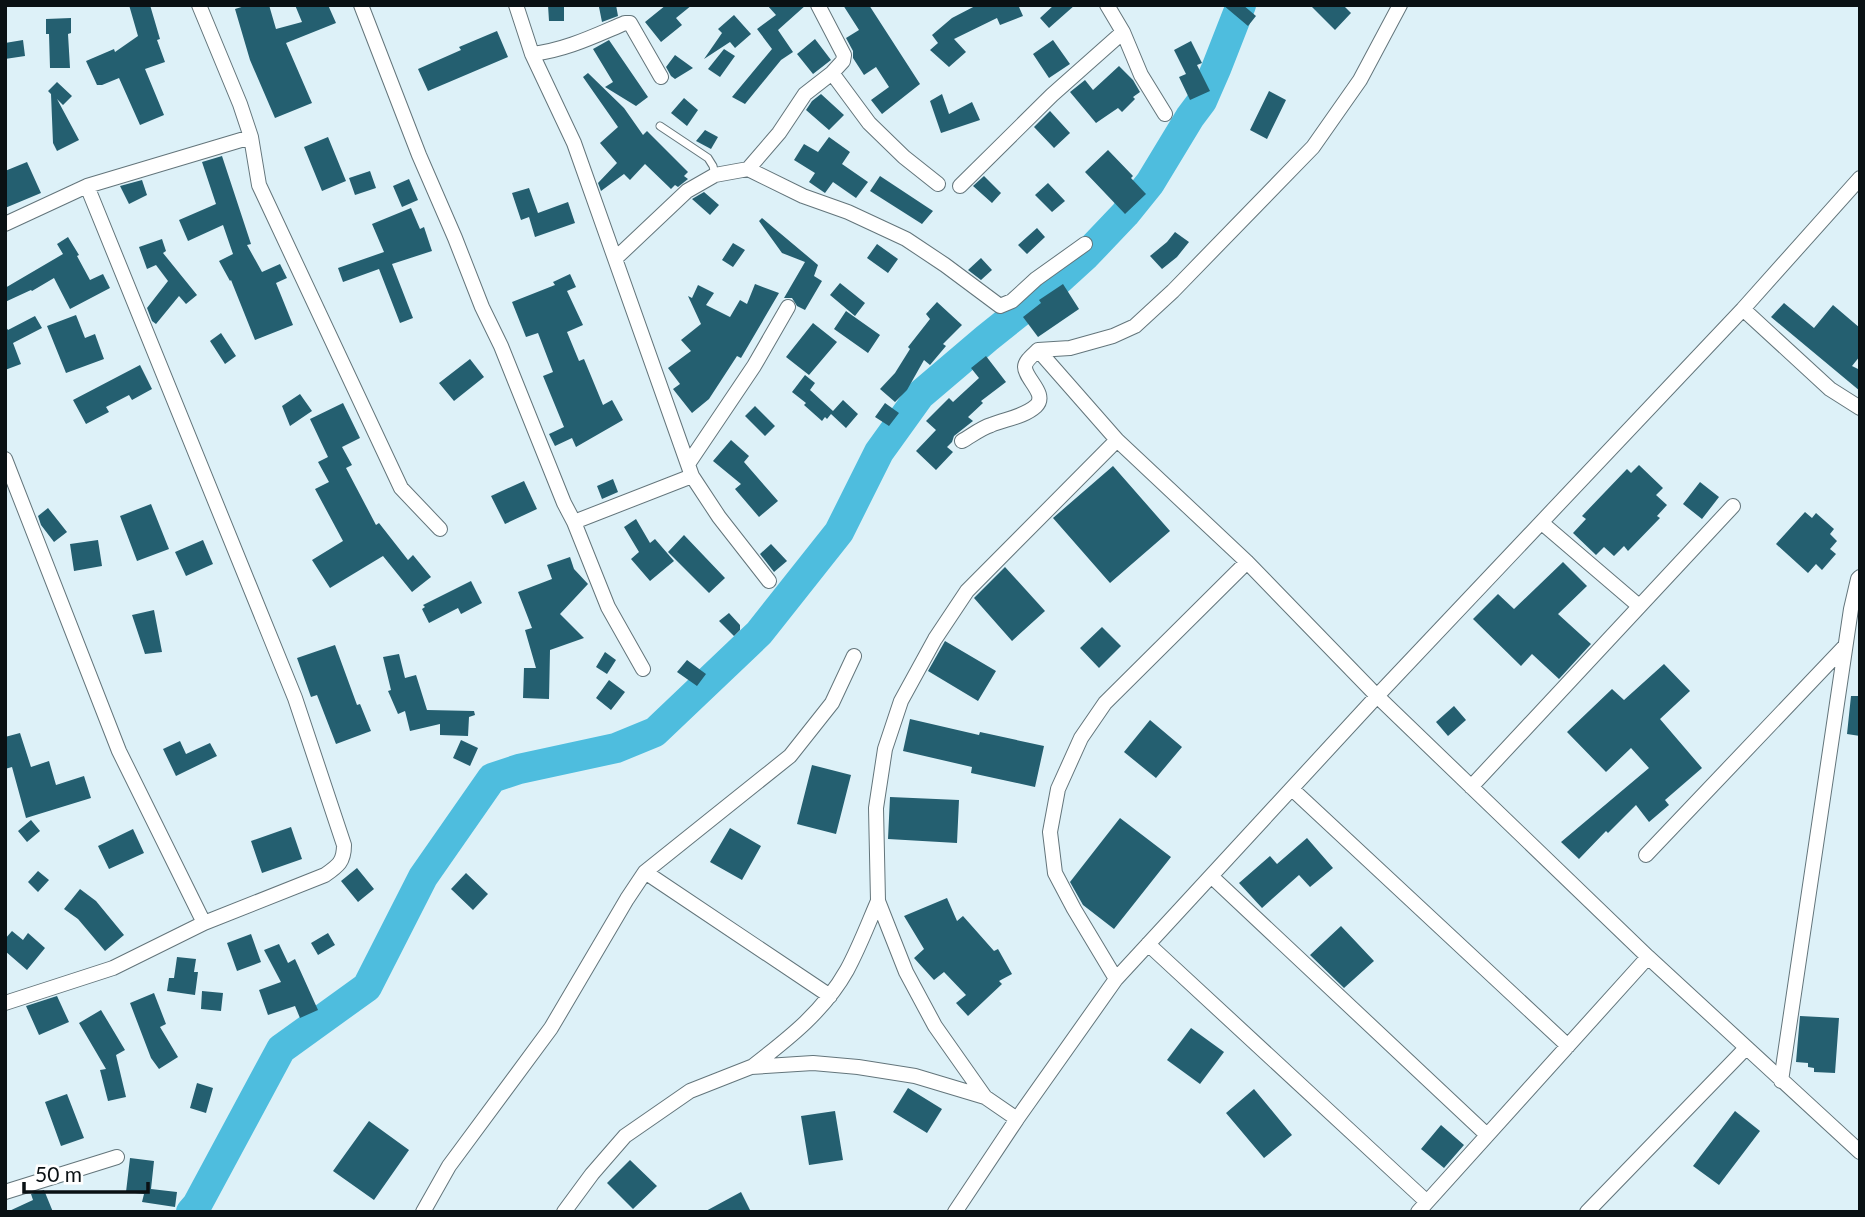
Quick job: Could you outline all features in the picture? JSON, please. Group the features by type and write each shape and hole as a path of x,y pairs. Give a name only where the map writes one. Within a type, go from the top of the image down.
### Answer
{"street":[{"path":"199,5 240,104 251,137 259,185 401,488 440,530"},
{"path":"361,5 419,155 608,607 643,668"},
{"path":"516,5 532,54 574,143 690,470 719,517 769,581"},
{"path":"748,169 779,133 805,94 832,74 843,61 844,55 818,5"},
{"path":"1107,5 1123,32 1141,75 1165,114"},
{"path":"962,441 988,425 1013,419 1035,406 1039,401 1039,394 1024,369 1025,363 1038,350 1070,348 1113,337 1135,326 1173,291 1313,148 1360,80 1400,5"},
{"path":"532,54 581,43 630,23 661,77"},
{"path":"960,186 1052,95 1123,32"},
{"path":"832,74 869,123 904,157 938,184"},
{"path":"5,224 87,186 251,137"},
{"path":"616,258 687,191 715,175 748,169 803,196 848,212 906,239 1000,306 1012,301 1036,279 1085,244"},
{"path":"955,1212 1116,979 1377,696 1743,309 1860,178"},
{"path":"5,1003 113,968 204,923 325,875 344,857 344,845 295,698 87,186"},
{"path":"573,522 690,470 788,307"},
{"path":"1743,309 1830,389 1860,408"},
{"path":"1038,350 1117,440 1247,562 1377,696 1648,957 1860,1153"},
{"path":"985,1097 935,1026 905,972 878,901 876,808 885,749 901,701 934,639 967,591 1117,440"},
{"path":"5,459 119,751 204,923"},
{"path":"1471,787 1733,506"},
{"path":"1542,523 1639,606"},
{"path":"1116,979 1055,873 1050,832 1058,789 1081,738 1105,703 1247,562"},
{"path":"1781,1081 1845,646 1860,577"},
{"path":"1646,855 1845,646"},
{"path":"423,1212 449,1166 551,1028 645,872 790,756 832,703 854,656"},
{"path":"1292,789 1568,1046"},
{"path":"645,872 830,996"},
{"path":"1212,876 1487,1135"},
{"path":"564,1212 625,1136 690,1091 751,1067 813,1017 847,970 878,901"},
{"path":"1148,944 1422,1207 1648,957"},
{"path":"1587,1212 1746,1048"},
{"path":"751,1067 813,1063 915,1076 985,1097 1017,1119"},
{"path":"5,1192 117,1157"}],"lane":[{"path":"660,126 708,158 715,175"}],"building":[{"path":"129,5 150,5 160,39 157,40 165,62 145,69 164,115 140,125 119,78 97,85 86,61 114,49 115,52 138,36"},
{"path":"248,5 269,5 276,29 302,22 295,5 328,5 336,23 286,43 312,103 275,118 250,60 235,9"},
{"path":"548,5 564,5 564,21 549,21"},
{"path":"616,5 618,16 602,22 599,7"},
{"path":"666,5 692,5 676,18 682,25 661,42 645,22"},
{"path":"767,5 806,5 778,30 793,52 781,60 745,104 732,97 772,49 757,29 776,15"},
{"path":"843,5 869,5 920,84 882,114 871,100 889,87 876,67 864,75 853,58 853,51 846,38 859,30"},
{"path":"977,5 1021,5 1019,7 1023,16 1000,25 997,18 954,39 966,52 949,67 930,50 938,43 932,35 952,18"},
{"path":"1054,5 1075,5 1049,28 1040,18"},
{"path":"1223,5 1243,5 1256,16 1248,26"},
{"path":"1310,5 1343,5 1351,13 1335,30"},
{"path":"734,15 751,34 735,48 730,42 704,59 722,33 718,29"},
{"path":"71,18 71,33 68,34 70,68 50,68 46,19"},
{"path":"497,31 508,57 428,91 418,69"},
{"path":"815,39 831,60 813,74 797,54"},
{"path":"23,40 25,56 5,59 5,43"},
{"path":"609,40 648,97 636,106 605,87 613,82 593,49"},
{"path":"1053,40 1070,64 1049,78 1033,54"},
{"path":"1191,41 1202,63 1197,65 1210,91 1190,100 1179,77 1186,74 1174,50"},
{"path":"724,49 735,56 720,77 708,69"},
{"path":"675,55 693,68 675,79 666,67"},
{"path":"1119,66 1140,92 1122,112 1118,108 1096,123 1070,92 1085,80 1093,90"},
{"path":"588,73 624,108 643,135 647,131 688,172 684,176 688,179 671,189 645,164 630,180 624,174 601,191 598,183 617,163 600,143 618,127 583,77"},
{"path":"57,82 72,96 63,105 57,99 79,140 57,151 53,143 51,94 48,91"},
{"path":"1269,91 1286,100 1267,139 1250,130"},
{"path":"821,94 844,115 829,130 806,110"},
{"path":"942,94 949,114 972,102 980,120 941,133 930,101"},
{"path":"684,98 698,110 687,126 671,113"},
{"path":"1050,111 1070,133 1054,148 1034,127"},
{"path":"705,130 718,137 711,149 696,141"},
{"path":"328,137 346,181 322,191 304,147"},
{"path":"829,137 850,152 842,164 868,182 856,198 833,182 825,193 809,182 815,173 794,160 804,144 818,152"},
{"path":"1108,150 1146,194 1125,214 1085,172"},
{"path":"222,156 251,244 247,245 262,272 280,264 287,278 276,283 293,325 255,340 231,280 219,261 233,254 223,225 188,241 179,220 216,204 202,162"},
{"path":"27,162 41,193 5,208 5,171"},
{"path":"370,171 376,188 355,195 349,178"},
{"path":"880,176 933,211 922,224 870,191"},
{"path":"984,176 1001,193 992,203 973,186"},
{"path":"409,179 418,200 402,207 393,186"},
{"path":"142,180 147,195 129,204 120,186"},
{"path":"1048,183 1065,201 1052,212 1035,195"},
{"path":"529,188 538,213 568,202 575,223 535,237 529,217 521,220 512,193"},
{"path":"704,192 719,205 710,215 692,199"},
{"path":"411,208 420,229 424,227 432,251 392,264 413,318 400,323 379,269 343,282 338,268 384,252 372,224"},
{"path":"762,218 818,265 814,276 822,281 805,310 797,306 792,298 784,298 805,262 782,253 759,221"},
{"path":"1037,228 1045,237 1027,254 1018,245"},
{"path":"1175,232 1189,242 1177,257 1162,269 1150,256"},
{"path":"68,237 90,280 103,274 110,288 70,309 54,278 5,302 5,288 63,254 57,244"},
{"path":"162,239 166,251 163,253 197,295 186,304 179,296 156,324 147,308 168,281 156,265 147,269 139,247"},
{"path":"733,243 745,250 733,267 722,260"},
{"path":"877,244 898,259 888,273 867,258"},
{"path":"981,258 992,270 981,280 968,270"},
{"path":"570,274 576,287 567,291 583,325 567,332 579,361 584,359 603,405 612,400 623,420 576,447 572,438 555,446 549,434 564,427 543,376 553,372 538,333 526,337 512,302 555,285 553,282"},
{"path":"840,283 865,303 855,316 830,295"},
{"path":"755,284 779,293 741,358 737,356 709,399 692,413 673,389 680,384 668,368 691,351 681,340 701,324 688,296 692,298 698,285 714,293 706,305 730,317 740,300 747,304"},
{"path":"1063,284 1079,309 1038,337 1023,317 1041,303 1039,300"},
{"path":"937,302 962,325 943,344 946,346 930,365 924,360 907,390 895,402 880,389 895,373 910,349 908,347 930,319 926,314"},
{"path":"1784,303 1814,328 1833,305 1860,328 1860,356 1852,366 1860,370 1860,391 1771,317"},
{"path":"846,311 880,335 868,353 834,329"},
{"path":"76,315 85,338 95,334 104,359 66,373 47,326"},
{"path":"35,316 42,328 13,343 21,364 5,370 5,326 8,330"},
{"path":"813,323 837,342 809,375 786,357"},
{"path":"221,333 236,356 225,364 210,341"},
{"path":"986,356 1006,382 981,401 983,403 968,417 973,421 954,436 947,447 953,452 936,470 916,451 936,430 926,421 949,398 953,402 979,378 971,368"},
{"path":"470,359 484,377 454,401 439,383"},
{"path":"140,365 152,389 132,400 129,395 106,407 109,412 86,424 73,400"},
{"path":"805,375 815,383 810,390 833,411 843,400 858,414 846,428 831,414 822,421 792,392"},
{"path":"300,394 312,411 290,426 282,406"},
{"path":"343,403 360,438 342,447 352,465 346,468 376,525 379,523 408,560 413,555 431,577 412,592 383,556 330,588 312,560 343,541 315,489 329,482 318,462 328,457 310,419"},
{"path":"885,403 899,413 889,426 875,417"},
{"path":"755,406 775,426 765,436 745,416"},
{"path":"731,440 749,456 744,462 778,501 759,517 735,489 741,484 713,461"},
{"path":"1639,465 1663,488 1656,495 1667,505 1657,516 1660,518 1628,551 1624,546 1614,556 1604,547 1596,555 1573,533 1586,519 1582,516 1627,469 1631,473"},
{"path":"1113,466 1170,531 1110,583 1053,518"},
{"path":"613,479 618,492 602,499 597,486"},
{"path":"524,481 537,509 505,524 491,496"},
{"path":"1700,482 1719,497 1702,519 1683,504"},
{"path":"151,504 169,549 137,561 120,516"},
{"path":"48,508 67,532 54,542 41,525 38,516"},
{"path":"1805,512 1812,518 1816,513 1834,529 1830,534 1837,541 1830,549 1836,554 1822,570 1816,564 1808,573 1776,544"},
{"path":"636,519 650,543 655,539 674,561 650,581 631,559 639,552 624,527"},
{"path":"684,535 725,578 709,593 668,552"},
{"path":"98,540 102,566 74,571 70,544"},
{"path":"203,540 213,564 186,576 175,552"},
{"path":"771,544 787,561 774,572 760,554"},
{"path":"570,557 574,569 588,584 560,614 584,638 550,650 549,699 523,698 524,668 536,668 525,630 532,628 518,592 552,579 547,565"},
{"path":"1563,562 1587,586 1558,614 1591,644 1559,679 1532,654 1521,666 1473,619 1498,594 1514,609"},
{"path":"1005,567 1045,611 1012,641 974,598"},
{"path":"471,581 482,603 461,614 458,608 429,623 422,609 425,607 423,605"},
{"path":"154,610 162,652 145,654 132,615"},
{"path":"729,613 740,625 740,630 734,636 719,621"},
{"path":"1102,627 1121,646 1099,668 1080,648"},
{"path":"945,641 996,671 978,701 928,671"},
{"path":"335,645 357,705 360,704 371,731 336,744 317,695 311,697 297,658"},
{"path":"605,652 616,660 607,674 596,667"},
{"path":"399,654 405,678 416,675 427,710 474,711 475,715 469,717 468,736 440,735 440,724 410,731 405,711 398,714 388,691 391,690 383,657"},
{"path":"687,660 706,674 697,686 677,672"},
{"path":"1664,664 1690,691 1660,719 1702,768 1665,800 1669,805 1649,822 1636,805 1579,859 1561,842 1649,768 1631,748 1606,772 1567,732 1612,689 1624,700"},
{"path":"609,680 625,692 611,710 596,698"},
{"path":"1851,696 1860,696 1860,736 1847,734"},
{"path":"1454,706 1466,720 1448,736 1436,722"},
{"path":"910,719 1044,746 1035,787 971,773 972,767 903,751"},
{"path":"1150,720 1182,747 1156,778 1124,752"},
{"path":"20,733 31,767 49,761 56,785 84,776 91,798 26,818 12,767 5,769 5,737"},
{"path":"461,740 478,748 470,766 453,758"},
{"path":"180,741 186,754 210,743 217,756 176,776 163,749"},
{"path":"812,765 851,775 836,834 797,824"},
{"path":"890,797 959,800 957,843 888,839"},
{"path":"1120,818 1171,857 1114,929 1083,905 1070,882"},
{"path":"31,820 40,831 27,842 18,831"},
{"path":"291,827 302,859 262,873 251,841"},
{"path":"730,828 761,846 742,880 710,862"},
{"path":"133,829 144,853 109,869 98,846"},
{"path":"1307,838 1333,868 1310,887 1299,875 1262,908 1239,883 1270,856 1277,864"},
{"path":"357,868 374,889 358,902 341,881"},
{"path":"38,871 49,880 38,892 28,882"},
{"path":"466,873 488,894 473,910 451,889"},
{"path":"80,889 96,901 124,935 105,951 78,919 64,909"},
{"path":"947,898 957,921 963,916 994,951 998,949 1012,974 999,981 1002,984 968,1016 956,1003 966,995 944,972 934,980 914,958 924,949 904,916"},
{"path":"1341,926 1374,961 1344,988 1310,955"},
{"path":"12,931 23,940 28,933 45,948 27,970 5,951 5,939"},
{"path":"328,933 335,945 318,955 311,943"},
{"path":"251,934 261,962 237,971 227,943"},
{"path":"279,944 288,963 295,959 318,1010 300,1018 295,1006 268,1015 259,990 281,982 264,950"},
{"path":"177,957 196,959 194,972 198,972 195,995 167,991 169,978 174,978"},
{"path":"202,991 223,993 221,1011 201,1009"},
{"path":"154,993 166,1024 160,1027 178,1057 159,1069 151,1058 130,1003"},
{"path":"57,996 69,1022 39,1035 26,1006"},
{"path":"101,1010 125,1050 116,1055 126,1097 108,1101 100,1070 106,1069 79,1023"},
{"path":"1800,1016 1839,1018 1835,1073 1814,1072 1814,1068 1808,1067 1808,1063 1796,1062"},
{"path":"1191,1028 1224,1052 1200,1084 1167,1060"},
{"path":"197,1083 213,1088 206,1113 190,1108"},
{"path":"908,1088 942,1109 927,1133 893,1112"},
{"path":"1254,1089 1292,1135 1264,1158 1226,1113"},
{"path":"67,1094 84,1138 61,1146 45,1102"},
{"path":"835,1111 843,1160 809,1165 801,1116"},
{"path":"1735,1111 1760,1131 1719,1185 1693,1166"},
{"path":"369,1121 409,1150 374,1200 333,1171"},
{"path":"1441,1125 1464,1145 1444,1168 1421,1149"},
{"path":"130,1158 154,1161 151,1189 177,1192 175,1207 142,1202 144,1194 126,1192"},
{"path":"630,1160 657,1186 633,1209 607,1183"},
{"path":"44,1190 53,1212 7,1212 33,1200 31,1194"},
{"path":"741,1192 751,1212 704,1212"}],"waterway":[{"path":"191,1212 281,1049 367,987 423,877 492,778 519,769 616,748 655,732 759,633 839,532 879,452 920,395 1085,256 1150,183 1202,101 1241,5"}]}
